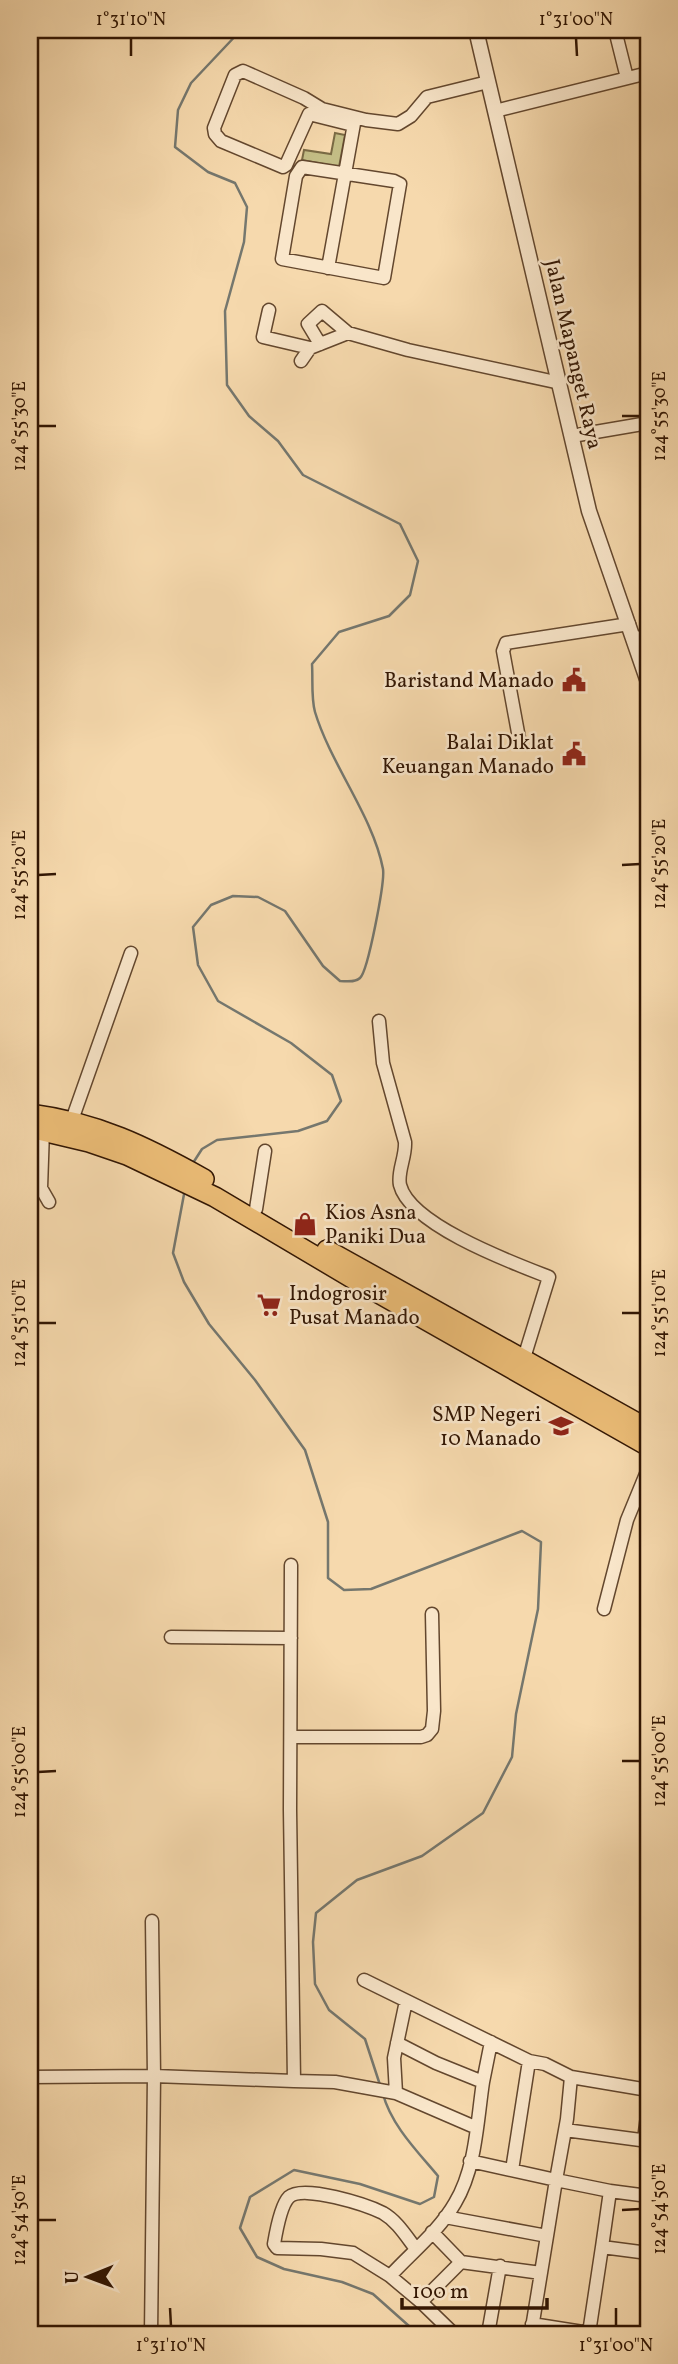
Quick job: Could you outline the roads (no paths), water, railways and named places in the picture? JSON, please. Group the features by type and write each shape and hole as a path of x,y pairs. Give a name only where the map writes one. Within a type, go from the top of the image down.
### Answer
{"highway":[{"path":"30,1114 72,1120 121,1136 150,1158 256,1209 356,1273 524,1359 648,1429"},
{"path":"36,1129 127,1155 150,1158"},
{"path":"201,1184 648,1446"}],"street":[{"name":"Jalan Mapanget Raya","path":"477,30 589,511 629,624 641,637 648,682"},
{"path":"615,30 627,78"},
{"path":"310,108 283,167 221,141 215,134 216,121 235,75 243,71 310,108 322,109 354,121 402,123 427,97 488,82"},
{"path":"495,111 648,73"},
{"path":"328,268 354,121"},
{"path":"308,167 400,184 385,275 381,279 328,268 285,261 282,257 298,170 308,167"},
{"path":"269,310 263,337 315,346"},
{"path":"315,346 309,324 322,312 348,333 408,350 560,383"},
{"path":"301,361 315,346 348,333"},
{"path":"572,436 648,423"},
{"path":"519,738 503,651 506,643 629,624"},
{"path":"72,1120 131,953"},
{"path":"379,1021 383,1063 405,1142 405,1156 399,1178 406,1198 423,1214 479,1248 549,1277 524,1359"},
{"path":"36,1129 41,1188 49,1202"},
{"path":"256,1209 265,1151"},
{"path":"604,1609 628,1520 648,1469"},
{"path":"291,1565 290,1810 294,2081"},
{"path":"292,1737 427,1735 432,1729 434,1711 432,1614"},
{"path":"171,1637 291,1638"},
{"path":"151,2334 154,2076 152,1921"},
{"path":"364,1980 529,2061 545,2064 571,2077 648,2090"},
{"path":"396,2093 394,2058 406,2001"},
{"path":"390,2276 445,2217 461,2191 477,2128 491,2042"},
{"path":"397,2043 436,2063 483,2082"},
{"path":"512,2170 529,2061"},
{"path":"30,2077 154,2076 335,2082 396,2093 477,2128"},
{"path":"571,2077 565,2130 531,2329 592,2334 610,2191"},
{"path":"565,2130 646,2140 648,2108"},
{"path":"470,2161 610,2191 648,2196"},
{"path":"416,2249 391,2219 370,2208 306,2193 290,2196 279,2222 274,2244 277,2248 353,2253 390,2276 454,2334"},
{"path":"445,2217 547,2236"},
{"path":"432,2232 461,2262 541,2273"},
{"path":"601,2247 648,2253"},
{"path":"421,2302 461,2262"},
{"path":"488,2334 500,2266"}],"waterway":[{"path":"193,1163 202,1149 217,1140 298,1131 327,1121 341,1101 332,1075 291,1043 218,1001 198,965 193,927 211,905 233,896 258,897 285,911 323,966 340,981 360,978 375,926 383,869 370,830 322,732 315,712 312,664 339,632 389,616 410,595 418,561 400,524 303,475 278,441 249,416 227,385 225,311 244,242 247,207 235,183 208,172 175,147 178,110 191,83 241,30"},
{"path":"185,1189 173,1253 184,1282 209,1324 255,1380 305,1450 328,1522 328,1578 344,1590 371,1589 522,1531 541,1542 538,1609 516,1714 512,1757 483,1813 422,1856 357,1880 316,1913 313,1942 315,1984 329,2010 365,2039 380,2085"},
{"path":"383,2094 392,2117 438,2176 434,2197 420,2204 360,2184 294,2170 250,2197 240,2228 257,2257 284,2269 342,2282 373,2294 418,2334"}],"place":[{"name":"Baristand Manado","path":"574,680"},
{"name":"Balai Diklat Keuangan Manado","path":"574,754"},
{"name":"Kios Asna Paniki Dua","path":"305,1224"},
{"name":"Indogrosir Pusat Manado","path":"269,1305"},
{"name":"SMP Negeri 10 Manado","path":"561,1426"}]}
